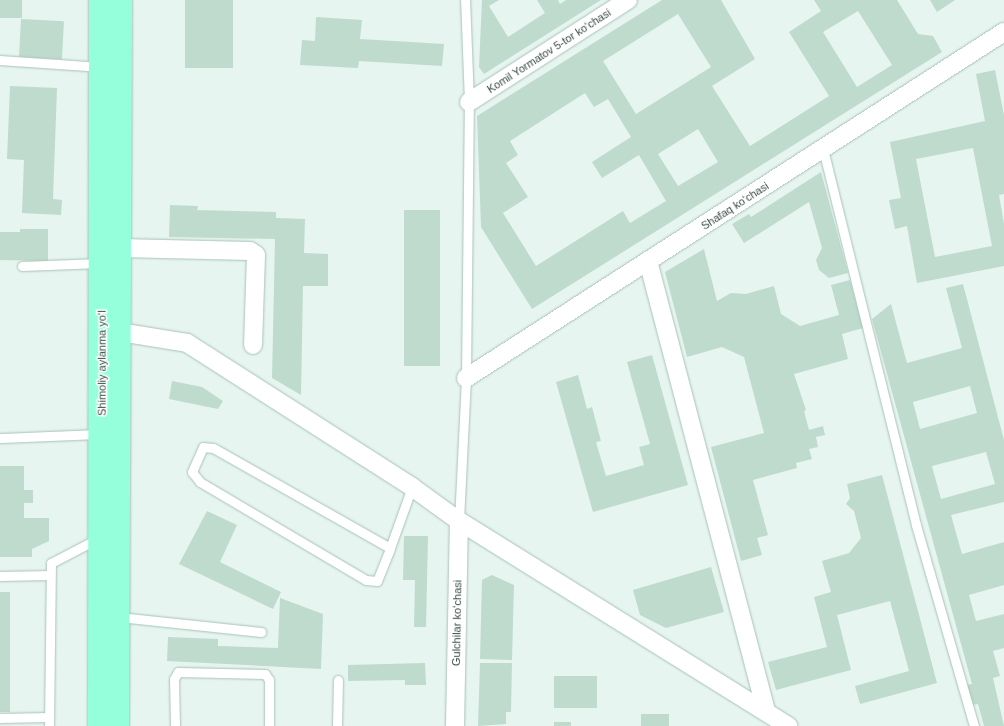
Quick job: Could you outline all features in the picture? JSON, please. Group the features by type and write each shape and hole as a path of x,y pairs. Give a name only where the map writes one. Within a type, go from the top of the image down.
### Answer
{"main road":[{"name":"Shimoliy aylanma yoʻl","path":"100,0 101,67 111,136 120,248 118,726"},
{"name":"Shimoliy aylanma yoʻl","path":"99,726 102,263 121,0"}],"street":[{"name":"Komil Yormatov 5-tor koʻchasi","path":"469,102 628,0"},
{"name":"Shafaq koʻchasi","path":"466,378 1004,32"},
{"path":"120,248 250,251 256,255 253,345"},
{"path":"648,261 766,710"},
{"path":"120,332 187,343 412,487 459,521 766,710 788,726"},
{"name":"Gulchilar koʻchasi","path":"455,726 459,521"}],"lane":[{"path":"459,521 466,378 469,102 465,0"},
{"path":"0,60 101,67"},
{"path":"823,149 916,525 974,726"},
{"path":"22,266 102,263"},
{"path":"0,438 101,434"},
{"path":"390,548 213,448 203,447 192,472 200,482 366,580 378,581 390,548 412,487"},
{"path":"0,718 49,722 50,575 52,563 100,537"},
{"path":"0,576 50,575"},
{"path":"119,617 261,632"},
{"path":"175,726 174,679 178,672 265,674 269,680 268,726"},
{"path":"337,726 338,680"}],"building":[{"path":"0,0 22,0 22,18 0,18"},
{"path":"185,0 233,0 233,68 185,68"},
{"path":"482,0 499,0 489,6 508,37 545,13 537,0 558,0 560,4 566,0 601,0 484,74 479,67"},
{"path":"662,0 721,0 755,59 712,86 750,146 829,96 789,32 821,11 814,0 897,0 918,34 933,36 942,52 532,309 481,227 477,116","holes":["858,11 892,65 857,87 823,32","678,14 711,67 636,114 603,61","585,93 594,107 608,99 631,137 592,162 602,178 639,155 666,201 630,223 623,211 536,266 503,213 528,197 506,163 518,155 510,141","698,129 718,162 678,186 658,154"]},
{"path":"930,0 955,0 937,12"},
{"path":"316,17 362,20 360,39 444,44 442,66 359,61 358,68 300,65 302,40 315,41"},
{"path":"21,19 64,21 62,59 19,57"},
{"path":"995,70 1004,115 1004,194 999,195 1004,224 1004,266 917,283 907,226 895,229 889,200 901,198 890,142 985,121 976,74","holes":["973,148 992,246 935,257 916,159"]},
{"path":"10,86 57,88 53,199 62,200 61,215 22,213 24,160 7,159"},
{"path":"821,172 848,273 829,278 819,270 816,260 822,248 809,202 744,243 732,224 749,214 751,217"},
{"path":"170,205 198,206 197,210 276,212 276,218 305,219 304,253 328,254 328,286 303,286 301,395 272,378 275,239 169,237"},
{"path":"404,210 440,210 440,366 404,366"},
{"path":"20,229 48,229 48,261 0,260 0,232 20,232"},
{"path":"704,249 717,301 731,293 746,294 774,286 781,314 800,326 839,315 831,285 850,280 863,328 842,334 848,359 794,374 806,410 804,411 809,430 823,426 825,435 816,437 818,447 809,449 812,459 796,463 797,468 753,480 768,535 757,538 762,555 741,561 711,447 764,433 744,357 722,347 687,357 665,272"},
{"path":"963,284 1004,440 1004,502 951,515 962,554 1004,542 1004,585 969,595 976,621 1004,614 1004,648 993,651 1000,676 993,678 1004,726 984,726 978,704 972,705 966,685 972,684 872,319 891,304 907,363 962,348 946,288","holes":["970,386 977,413 920,429 913,402","986,452 995,484 941,499 932,466"]},
{"path":"652,355 688,485 593,512 556,382 578,375 587,409 592,407 601,441 596,442 606,476 644,465 639,447 650,444 627,362"},
{"path":"172,381 202,387 223,401 218,409 169,399"},
{"path":"0,466 24,466 24,490 33,490 33,503 24,503 24,518 49,518 49,541 32,549 32,557 0,557"},
{"path":"882,475 937,683 860,704 855,686 909,671 890,601 837,615 851,670 776,690 768,662 827,647 814,597 831,592 822,561 849,553 861,538 854,511 846,504 850,498 847,484"},
{"path":"207,511 237,525 220,562 281,592 273,609 179,564"},
{"path":"404,536 428,536 426,627 414,627 415,580 403,580"},
{"path":"711,567 724,612 666,628 640,615 633,590"},
{"path":"492,575 514,585 512,660 480,659 482,580"},
{"path":"0,592 10,592 10,712 0,712"},
{"path":"280,598 323,614 321,669 167,661 168,637 218,639 218,646 278,648"},
{"path":"425,663 426,685 405,685 405,680 348,681 348,665"},
{"path":"480,663 512,663 511,712 506,712 506,724 478,726"},
{"path":"554,676 597,676 597,708 554,708"},
{"path":"641,714 669,714 669,726 641,726"},
{"path":"554,722 571,722 571,726 554,726"}]}
